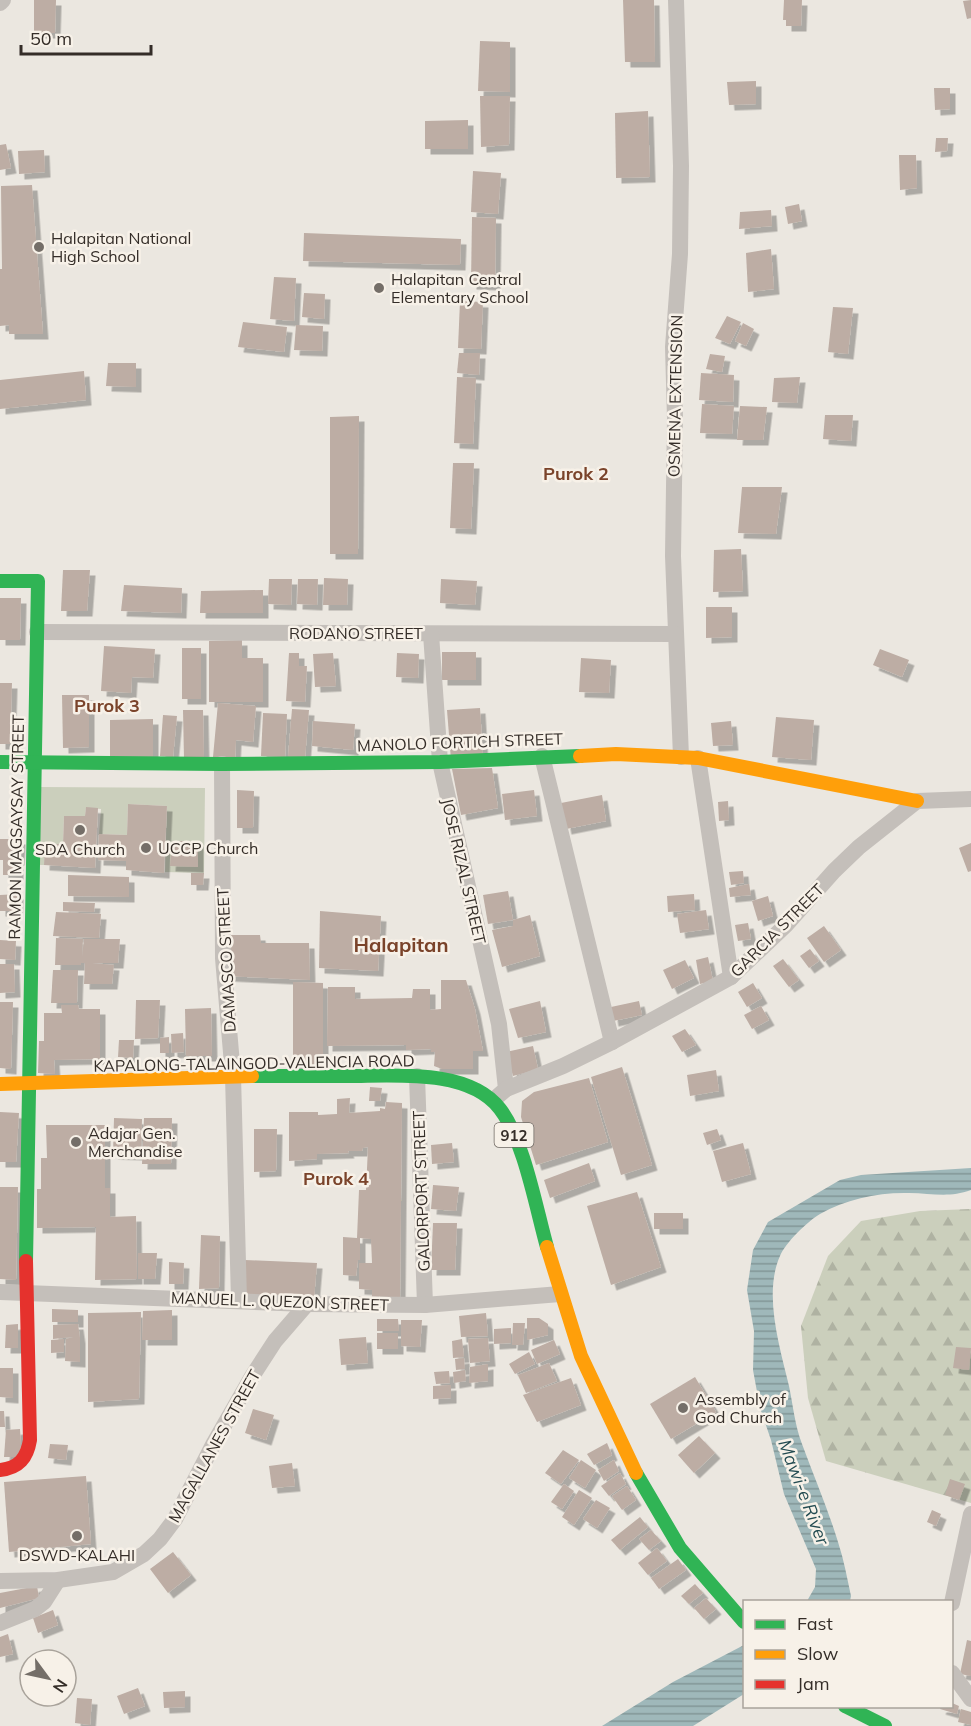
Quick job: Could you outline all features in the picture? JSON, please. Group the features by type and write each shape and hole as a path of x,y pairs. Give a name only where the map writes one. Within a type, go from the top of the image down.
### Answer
{"main road":[{"name":"RAMON MAGSAYSAY STREET","path":"0,581 38,581 25,1293 31,1432 29,1450 24,1461 14,1468 0,1470"},
{"name":"MANOLO FORTICH STREET","path":"0,762 222,764 440,762 616,754 698,758 917,801"},
{"name":"KAPALONG-TALAINGOD-VALENCIA ROAD","path":"0,1084 233,1076 417,1076 446,1079 492,1100 510,1124 518,1144 560,1294 581,1356 641,1485 680,1548 742,1620"},
{"path":"847,1708 885,1726"}],"street":[{"name":"OSMENA EXTENSION","path":"676,0 681,177 680,254 673,347 675,418 673,556 681,757"},
{"name":"RODANO STREET","path":"36,632 675,634"},
{"name":"JOSE RIZAL STREET","path":"431,634 440,762 499,1024 506,1089"},
{"path":"542,756 612,1042"},
{"path":"698,758 731,977"},
{"name":"DAMASCO STREET","path":"222,764 223,949 233,1076 239,1300"},
{"path":"917,801 971,799"},
{"name":"GARCIA STREET","path":"506,1089 563,1066 612,1042 731,977 786,925 859,847 917,801"},
{"name":"GALORPORT STREET","path":"417,1076 425,1305"},
{"path":"492,1100 506,1089"},
{"name":"MANUEL L. QUEZON STREET","path":"0,1292 307,1304 425,1305 560,1294"},
{"name":"MAGALLANES STREET","path":"0,1581 58,1580 113,1572 144,1554 160,1539 175,1519 214,1443 253,1376 275,1341 307,1304"},
{"path":"952,1600 971,1514"},
{"path":"0,1623 35,1609 44,1602 58,1580"},
{"path":"953,1676 971,1699"}],"green space":[{"path":"41,787 205,788 204,873 165,872 167,806 128,804 127,835 99,834 101,809 86,808 85,816 64,816 63,844 46,844 44,865 37,865"},
{"path":"971,1209 971,1503 826,1461 808,1398 801,1326 828,1256 861,1221 920,1211"}],"water":[{"name":"Mawi-e River","path":"971,1168 971,1190 945,1195 882,1194 850,1201 815,1217 792,1239 780,1256 773,1287 778,1338 796,1423 834,1530 851,1596 850,1600 808,1600 815,1587 816,1569 784,1494 771,1440 760,1408 753,1370 754,1331 747,1290 753,1250 768,1222 840,1180 861,1175"},
{"path":"743,1646 743,1695 693,1726 602,1726 673,1682"}],"building":[{"path":"34,0 56,0 55,33 34,33"},
{"path":"623,0 654,0 655,62 625,62"},
{"path":"784,0 802,0 801,26 786,26 786,20 783,20"},
{"path":"971,0 971,18 967,19 963,1"},
{"path":"480,41 510,42 510,92 478,91"},
{"path":"756,81 756,104 729,105 727,82"},
{"path":"934,88 950,88 950,109 935,110"},
{"path":"480,96 510,96 509,145 481,147"},
{"path":"648,111 650,177 616,178 615,113"},
{"path":"468,120 468,149 425,149 425,121"},
{"path":"936,138 948,138 947,151 935,152"},
{"path":"6,144 11,168 0,170 0,145"},
{"path":"44,150 45,172 19,174 18,151"},
{"path":"899,155 916,155 917,188 900,190"},
{"path":"473,171 501,173 498,214 471,212"},
{"path":"32,185 43,334 9,334 9,325 0,326 1,186"},
{"path":"799,204 802,221 788,224 785,207"},
{"path":"771,210 772,226 739,229 740,212"},
{"path":"472,217 496,218 495,285 471,284"},
{"path":"304,233 461,239 460,265 303,261"},
{"path":"771,249 774,289 748,292 746,253"},
{"path":"274,277 296,278 294,321 270,319"},
{"path":"304,293 325,294 324,319 302,317"},
{"path":"460,301 483,302 481,349 458,348"},
{"path":"833,307 853,308 848,354 828,352"},
{"path":"727,316 741,322 730,344 715,338"},
{"path":"243,322 287,327 284,352 238,347"},
{"path":"743,323 754,329 746,346 735,341"},
{"path":"296,325 323,326 322,351 294,350"},
{"path":"459,353 480,353 479,375 457,373"},
{"path":"710,354 725,356 722,372 706,369"},
{"path":"108,363 136,363 136,387 106,386"},
{"path":"84,371 86,400 0,409 0,380"},
{"path":"701,373 734,375 733,402 699,400"},
{"path":"457,377 476,378 473,444 454,443"},
{"path":"800,377 797,403 772,402 774,378"},
{"path":"702,404 734,406 732,434 700,433"},
{"path":"740,406 767,407 763,440 737,440"},
{"path":"825,415 853,415 851,441 823,439"},
{"path":"359,416 358,554 330,554 330,417"},
{"path":"453,463 474,463 471,529 450,528"},
{"path":"742,487 782,487 776,534 738,533"},
{"path":"741,549 743,591 713,592 714,550"},
{"path":"63,570 90,570 87,611 61,611"},
{"path":"324,578 348,579 347,605 323,605"},
{"path":"269,579 292,579 291,605 268,604"},
{"path":"298,579 318,579 317,605 297,604"},
{"path":"441,579 477,581 475,605 440,603"},
{"path":"124,585 182,588 181,613 121,611"},
{"path":"263,590 263,613 200,613 201,591"},
{"path":"0,598 21,598 20,640 0,640"},
{"path":"706,607 732,607 732,637 706,638"},
{"path":"242,640 242,658 263,658 263,702 209,702 209,641"},
{"path":"104,646 155,649 153,678 132,677 131,693 101,691"},
{"path":"182,648 201,648 201,699 182,699"},
{"path":"880,649 909,660 902,677 873,665"},
{"path":"442,652 476,652 476,680 442,680"},
{"path":"289,653 299,653 299,666 307,666 305,702 286,701"},
{"path":"333,653 336,686 315,687 313,654"},
{"path":"397,653 419,654 418,678 396,677"},
{"path":"581,658 611,660 609,693 579,692"},
{"path":"0,683 12,683 10,744 0,744"},
{"path":"62,695 89,695 89,747 63,748"},
{"path":"218,703 256,706 253,742 236,740 235,759 213,757"},
{"path":"480,708 483,757 451,760 447,710"},
{"path":"292,709 309,710 305,758 288,757"},
{"path":"183,710 203,710 204,759 184,759"},
{"path":"263,713 287,714 285,757 261,756"},
{"path":"163,715 177,716 173,757 160,756"},
{"path":"776,717 814,720 811,760 772,757"},
{"path":"153,719 153,759 110,760 110,720"},
{"path":"313,721 355,724 353,750 312,746"},
{"path":"731,721 733,745 713,746 711,723"},
{"path":"492,768 498,808 461,815 452,769"},
{"path":"237,790 254,791 253,828 237,828"},
{"path":"534,790 537,816 505,820 502,794"},
{"path":"602,795 606,821 566,829 561,803"},
{"path":"728,801 729,820 719,821 718,802"},
{"name":"UCCP Church","path":"128,804 167,806 164,873 126,870 126,861 98,860 99,834 127,835"},
{"name":"SDA Church","path":"86,807 98,808 95,868 44,865 45,844 63,844 64,816 85,816"},
{"path":"0,839 20,839 19,860 8,860 18,861 18,875 3,875"},
{"path":"172,841 198,841 198,867 170,866"},
{"path":"971,843 971,871 968,872 959,848"},
{"path":"743,871 744,883 731,885 729,872"},
{"path":"191,873 204,873 203,885 191,885"},
{"path":"68,875 129,877 129,897 68,896"},
{"path":"749,884 751,895 730,897 729,888"},
{"path":"508,891 513,920 488,924 483,895"},
{"path":"18,894 17,911 0,911 0,895"},
{"path":"694,894 695,910 668,912 667,896"},
{"path":"768,896 773,916 758,921 752,901"},
{"path":"63,902 95,903 94,912 63,911"},
{"path":"706,910 709,929 680,933 677,914"},
{"path":"320,911 381,916 378,971 319,968"},
{"path":"56,912 101,914 99,938 53,936"},
{"path":"530,915 540,956 502,967 492,930 513,926 513,920"},
{"path":"748,923 751,939 738,941 735,925"},
{"path":"824,926 841,950 824,962 807,938"},
{"path":"227,935 260,935 261,943 309,943 310,980 226,976"},
{"path":"56,938 83,939 82,957 84,939 120,939 118,963 92,963 114,965 112,984 84,984 85,963 55,965"},
{"path":"0,940 16,941 15,960 0,959"},
{"path":"810,949 819,961 809,968 800,956"},
{"path":"708,957 713,981 700,984 696,960"},
{"path":"783,959 799,980 789,987 773,966"},
{"path":"685,960 694,978 672,989 663,970"},
{"path":"0,964 14,964 15,992 0,993"},
{"path":"53,970 78,970 77,1003 51,1003"},
{"path":"441,980 466,980 475,1009 483,1051 473,1051 473,1069 442,1069 434,1066 435,1052 431,1052 431,1049 406,1050 406,1045 327,1046 328,987 355,987 355,999 412,998 413,989 430,989 430,1010 441,1009"},
{"path":"293,982 323,983 323,1067 293,1066"},
{"path":"753,983 762,998 747,1007 738,992"},
{"path":"136,1000 160,1000 158,1038 135,1039"},
{"path":"540,1001 546,1032 518,1038 509,1009"},
{"path":"639,1001 642,1015 613,1021 611,1007"},
{"path":"0,1002 13,1002 11,1069 0,1068"},
{"path":"61,1005 78,1005 79,1009 100,1009 100,1059 54,1060 55,1074 38,1073 39,1041 44,1041 44,1013 62,1013"},
{"path":"761,1006 769,1020 752,1029 744,1015"},
{"path":"211,1008 212,1056 186,1056 185,1009"},
{"path":"685,1029 696,1045 682,1052 672,1036"},
{"path":"183,1033 184,1052 172,1053 171,1034"},
{"path":"169,1037 169,1053 160,1053 160,1038"},
{"path":"119,1040 134,1040 133,1058 118,1057"},
{"path":"533,1046 538,1069 513,1076 506,1052"},
{"path":"622,1067 652,1165 621,1175 591,1077"},
{"path":"716,1070 719,1091 690,1096 687,1075"},
{"path":"589,1078 608,1142 536,1165 521,1117 522,1101 534,1092"},
{"path":"370,1087 382,1088 380,1101 369,1101"},
{"path":"350,1098 349,1113 380,1111 380,1108 385,1109 386,1102 402,1103 400,1300 372,1299 372,1290 359,1289 359,1263 372,1263 371,1239 360,1238 360,1260 358,1260 356,1276 343,1275 343,1237 357,1238 359,1190 366,1190 368,1147 363,1148 362,1151 348,1151 349,1153 317,1154 317,1159 289,1161 289,1112 337,1114 337,1099"},
{"path":"0,1112 19,1113 16,1162 0,1162"},
{"path":"114,1118 142,1119 141,1155 113,1154"},
{"path":"144,1118 172,1118 171,1164 142,1164"},
{"path":"46,1125 105,1125 105,1188 110,1188 110,1217 136,1216 137,1279 95,1280 96,1227 37,1228 37,1189 41,1189 41,1158 47,1158"},
{"path":"254,1129 277,1129 276,1171 254,1172"},
{"path":"717,1129 721,1140 707,1145 703,1133"},
{"path":"452,1143 454,1162 432,1164 431,1145"},
{"path":"743,1143 751,1174 722,1182 713,1151"},
{"path":"589,1163 595,1181 550,1198 544,1180"},
{"path":"433,1185 459,1187 456,1211 431,1209"},
{"path":"0,1187 18,1187 16,1280 0,1279"},
{"path":"637,1192 661,1267 611,1285 587,1206"},
{"path":"654,1213 683,1213 683,1229 654,1229"},
{"path":"433,1223 457,1223 455,1270 431,1270"},
{"path":"201,1235 220,1236 219,1288 199,1289"},
{"path":"138,1253 157,1253 155,1279 138,1279"},
{"path":"245,1260 317,1263 314,1299 245,1297"},
{"path":"169,1262 184,1263 183,1284 169,1284"},
{"path":"52,1309 78,1310 78,1322 52,1322"},
{"path":"172,1310 172,1340 142,1340 143,1311"},
{"path":"141,1312 139,1399 88,1402 88,1313"},
{"path":"486,1313 488,1336 461,1337 459,1316"},
{"path":"527,1318 539,1318 548,1324 548,1335 527,1340"},
{"path":"377,1319 398,1319 399,1331 377,1331"},
{"path":"401,1320 422,1320 420,1347 401,1346"},
{"path":"513,1323 525,1323 523,1345 512,1345"},
{"path":"18,1324 18,1348 5,1348 6,1325"},
{"path":"78,1324 80,1362 65,1361 66,1339 73,1337 53,1339 53,1325"},
{"path":"511,1328 511,1343 494,1344 494,1329"},
{"path":"377,1333 398,1333 398,1349 377,1349"},
{"path":"366,1337 368,1363 341,1365 339,1339"},
{"path":"488,1338 490,1361 470,1363 468,1339"},
{"path":"64,1339 64,1352 51,1353 51,1340"},
{"path":"462,1339 464,1357 453,1358 452,1341"},
{"path":"554,1340 560,1354 537,1364 531,1350"},
{"path":"956,1347 971,1348 969,1370 953,1368"},
{"path":"529,1352 535,1364 515,1374 509,1364"},
{"path":"464,1358 465,1369 456,1370 455,1359"},
{"path":"549,1363 557,1381 526,1393 518,1375"},
{"path":"488,1364 488,1381 469,1383 470,1367"},
{"path":"0,1368 13,1368 13,1398 0,1397"},
{"path":"465,1370 466,1381 454,1383 453,1372"},
{"path":"449,1371 450,1383 436,1384 434,1372"},
{"name":"Assembly of God Church","path":"695,1377 716,1412 671,1439 650,1404"},
{"path":"571,1378 581,1405 537,1422 523,1395"},
{"path":"451,1385 451,1398 433,1399 433,1386"},
{"path":"253,1409 274,1415 266,1440 245,1433"},
{"path":"0,1411 4,1411 5,1427 0,1427"},
{"path":"20,1429 21,1446 18,1457 4,1457 6,1430"},
{"path":"699,1436 715,1453 694,1473 678,1455"},
{"path":"607,1443 612,1455 594,1465 587,1454"},
{"path":"50,1444 68,1445 66,1460 48,1458"},
{"path":"563,1450 579,1460 561,1484 545,1473"},
{"path":"581,1460 596,1470 585,1488 569,1478"},
{"path":"614,1460 619,1471 604,1481 598,1470"},
{"path":"292,1463 295,1486 272,1488 269,1466"},
{"path":"620,1473 626,1484 609,1496 601,1486"},
{"path":"86,1476 91,1544 9,1552 4,1482"},
{"path":"950,1479 965,1484 959,1500 945,1495"},
{"path":"564,1484 574,1491 562,1509 551,1502"},
{"path":"627,1486 636,1500 622,1510 612,1496"},
{"path":"579,1490 592,1498 574,1525 562,1517"},
{"path":"596,1500 610,1508 597,1528 583,1519"},
{"path":"932,1510 941,1514 936,1526 927,1522"},
{"path":"640,1517 648,1527 620,1550 611,1540"},
{"path":"651,1530 661,1541 649,1550 639,1539"},
{"path":"657,1548 667,1561 648,1575 638,1563"},
{"path":"173,1552 191,1575 168,1593 150,1569"},
{"path":"678,1559 686,1570 659,1589 651,1578"},
{"path":"695,1584 703,1593 689,1604 681,1596"},
{"path":"37,1586 39,1598 0,1608 0,1593"},
{"path":"706,1598 716,1609 704,1619 694,1608"},
{"path":"53,1610 58,1625 38,1633 33,1618"},
{"path":"8,1634 13,1654 0,1657 0,1637"},
{"path":"967,1640 971,1641 971,1676 960,1674"},
{"path":"138,1688 145,1706 124,1714 117,1696"},
{"path":"185,1691 185,1707 164,1708 163,1692"},
{"path":"78,1698 92,1699 90,1725 75,1723"},
{"path":"953,1703 959,1706 957,1714 940,1709 953,1708"},
{"path":"961,1709 971,1712 971,1725 958,1722"}],"traffic: fast":[{"path":"0,581 38,581 26,1261"},
{"path":"0,762 222,764 440,762 580,756"},
{"path":"252,1076 429,1077 470,1087 486,1096 500,1109 516,1138 523,1156 547,1247"},
{"path":"636,1473 680,1548 743,1621"},
{"path":"849,1708 885,1726"}],"traffic: slow":[{"path":"580,756 616,754 698,758 917,801"},
{"path":"0,1084 252,1076"},
{"path":"547,1247 581,1356 636,1473"}],"traffic: jam":[{"path":"0,1470 12,1467 21,1461 27,1452 30,1440 26,1261"}],"place":[{"name":"Halapitan National High School","path":"39,247"},
{"name":"Halapitan Central Elementary School","path":"379,288"},
{"name":"SDA Church","path":"80,830"},
{"name":"UCCP Church","path":"146,848"},
{"name":"Adajar Gen. Merchandise","path":"76,1142"},
{"name":"Assembly of God Church","path":"683,1408"},
{"name":"DSWD-KALAHI","path":"77,1536"}],"district":[{"name":"Purok 2","path":"576,473"},
{"name":"Purok 3","path":"107,705"},
{"name":"Halapitan","path":"401,944"},
{"name":"Purok 4","path":"336,1178"}]}
